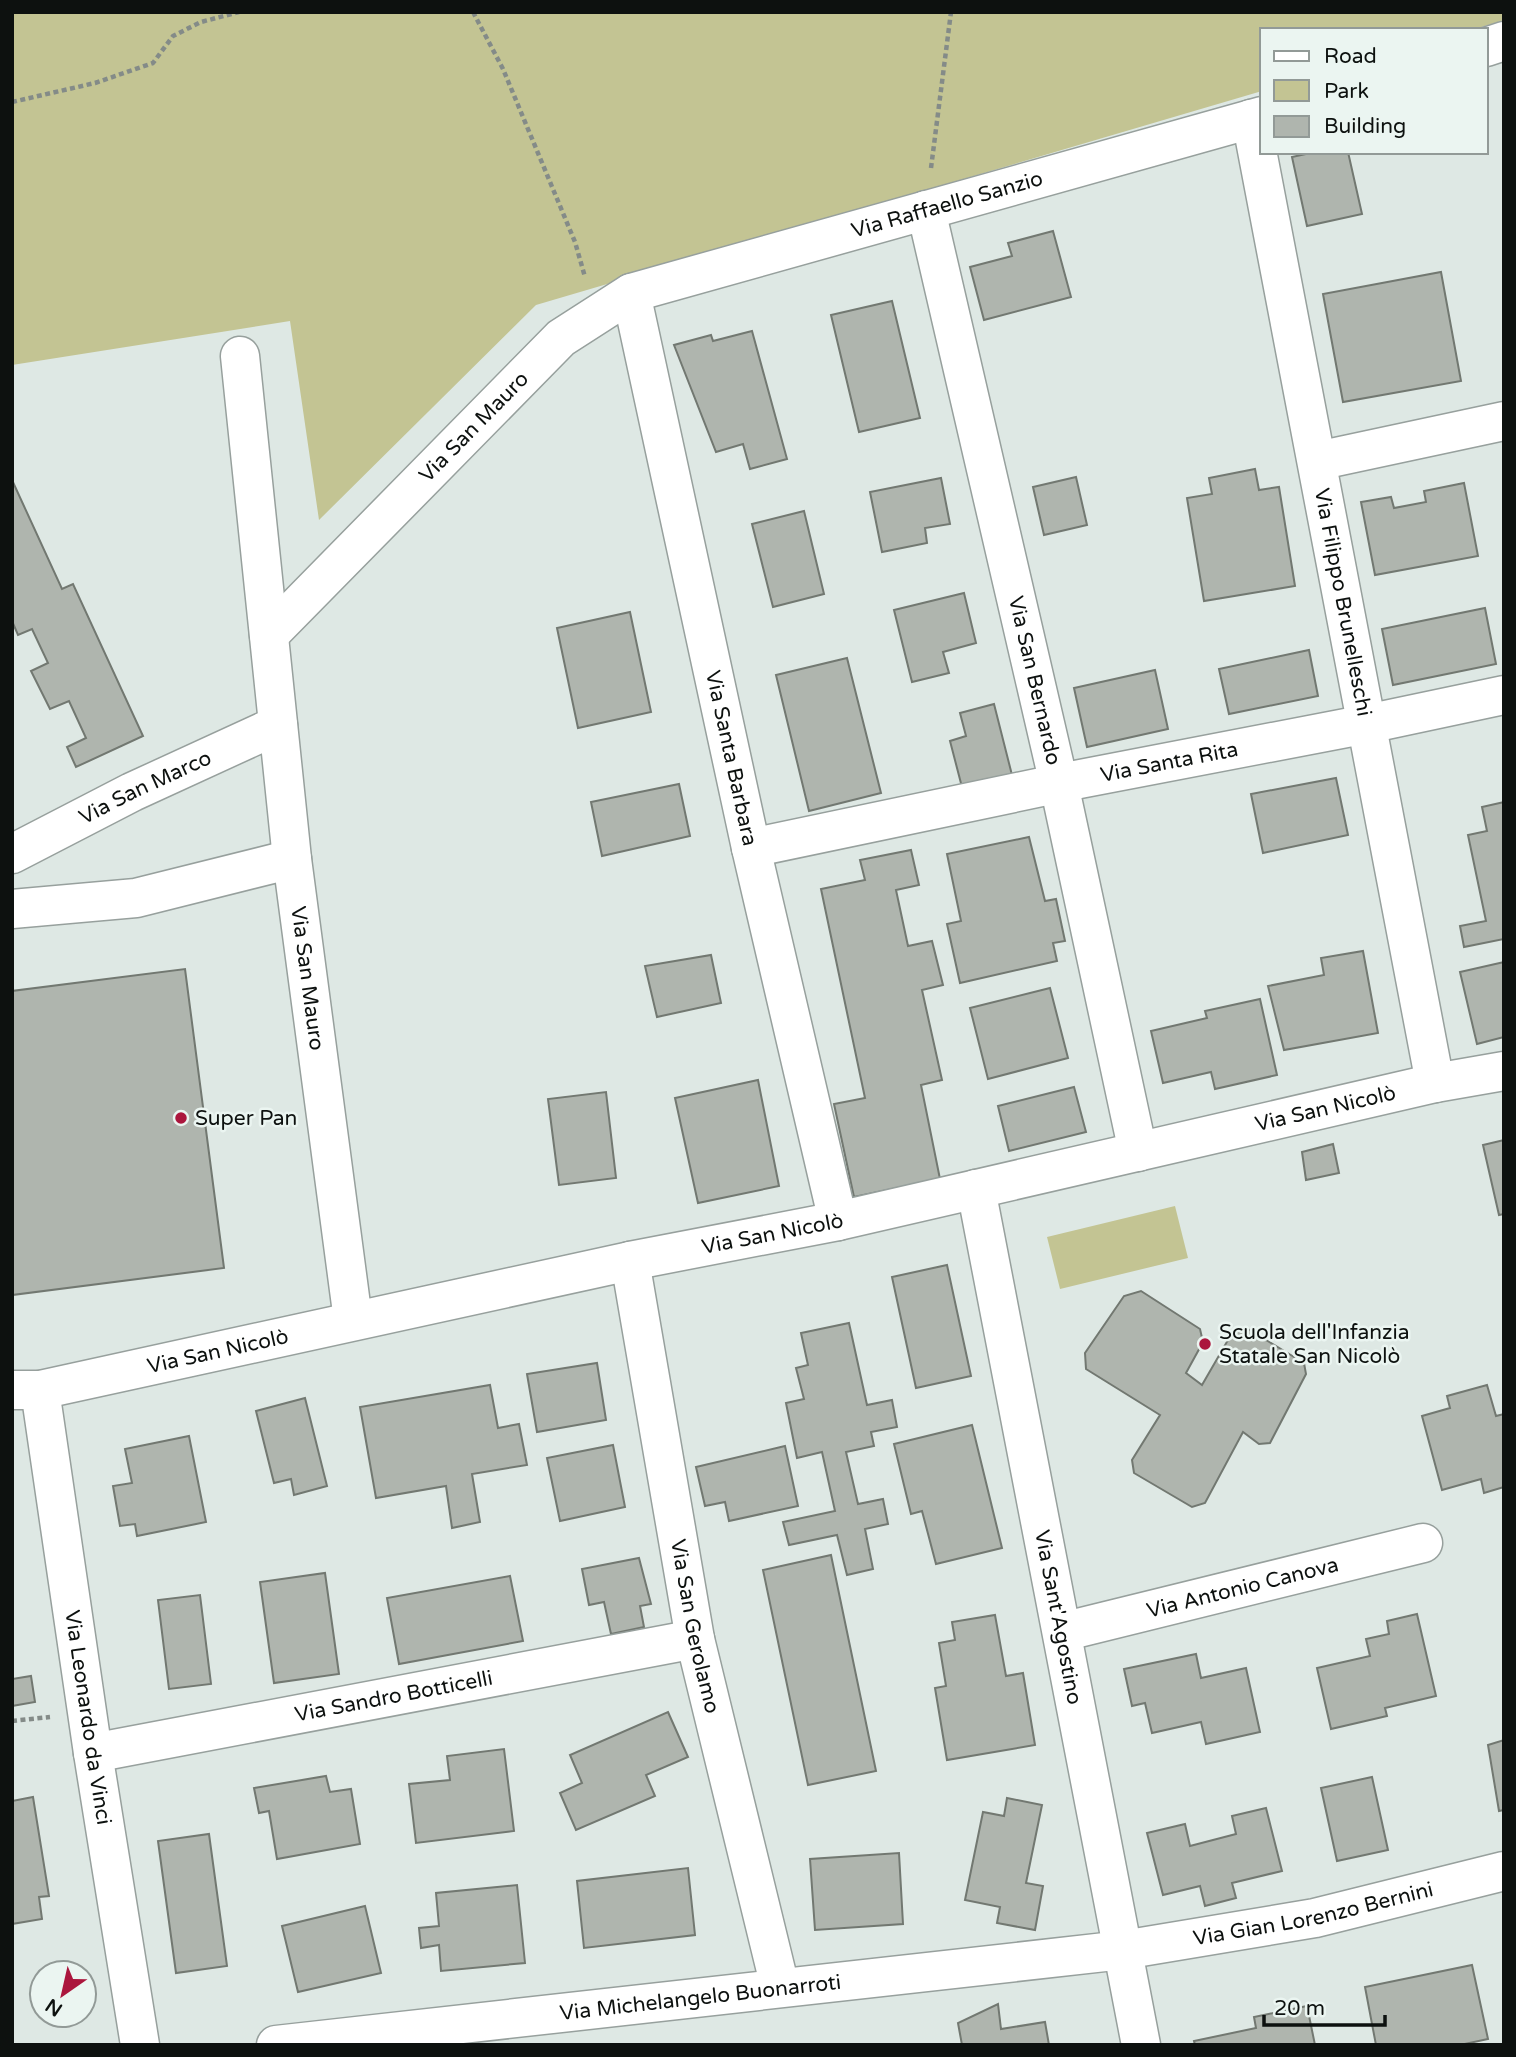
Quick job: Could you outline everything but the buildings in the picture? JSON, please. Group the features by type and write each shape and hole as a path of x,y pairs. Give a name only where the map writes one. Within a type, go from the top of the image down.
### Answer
{"street":[{"name":"Via Raffaello Sanzio","path":"631,293 1256,118"},
{"name":"Via Filippo Brunelleschi","path":"1256,118 1260,140"},
{"name":"Via Filippo Brunelleschi","path":"1262,154 1317,461 1436,1083"},
{"name":"Via San Bernardo","path":"926,210 1059,783 1138,1153"},
{"name":"Via San Mauro","path":"269,635 561,338 631,293"},
{"name":"Via Santa Barbara","path":"631,293 751,848 838,1221"},
{"name":"Via San Mauro","path":"240,356 292,859 353,1321"},
{"path":"1317,461 1504,422"},
{"name":"Via Santa Rita","path":"751,848 1059,783 1504,695"},
{"name":"Via San Marco","path":"278,725 132,792 13,853 25,908 136,898 292,859"},
{"name":"Via San Nicolò","path":"26,1390 630,1261 838,1221 1436,1083 1504,1070"},
{"name":"Via Sant'Agostino","path":"976,1189 1142,2045"},
{"name":"Via San Gerolamo","path":"630,1261 695,1639 780,1987"},
{"name":"Via Leonardo da Vinci","path":"26,1390 93,1753 140,2045"},
{"name":"Via Antonio Canova","path":"1062,1632 1423,1543"},
{"name":"Via Sandro Botticelli","path":"93,1753 695,1639"},
{"name":"Via Gian Lorenzo Bernini","path":"1123,1950 1315,1918 1504,1871"},
{"name":"Via Michelangelo Buonarroti","path":"276,2045 483,2033 780,1987 1123,1950"}],"path":[{"path":"12,102 95,83 153,63 173,36 201,22 239,12"},
{"path":"473,12 503,69 575,242 597,315"},
{"path":"926,210 951,12"}],"green space":[{"path":"12,12 1504,12 1504,20 1478,28 1260,28 1260,92 536,305 319,520 290,321 12,365"},
{"path":"1175,1206 1188,1258 1060,1289 1047,1237"}],"place":[{"name":"Super Pan","path":"181,1118"},
{"name":"Scuola dell'Infanzia Statale San Nicolò","path":"1205,1344"}]}
